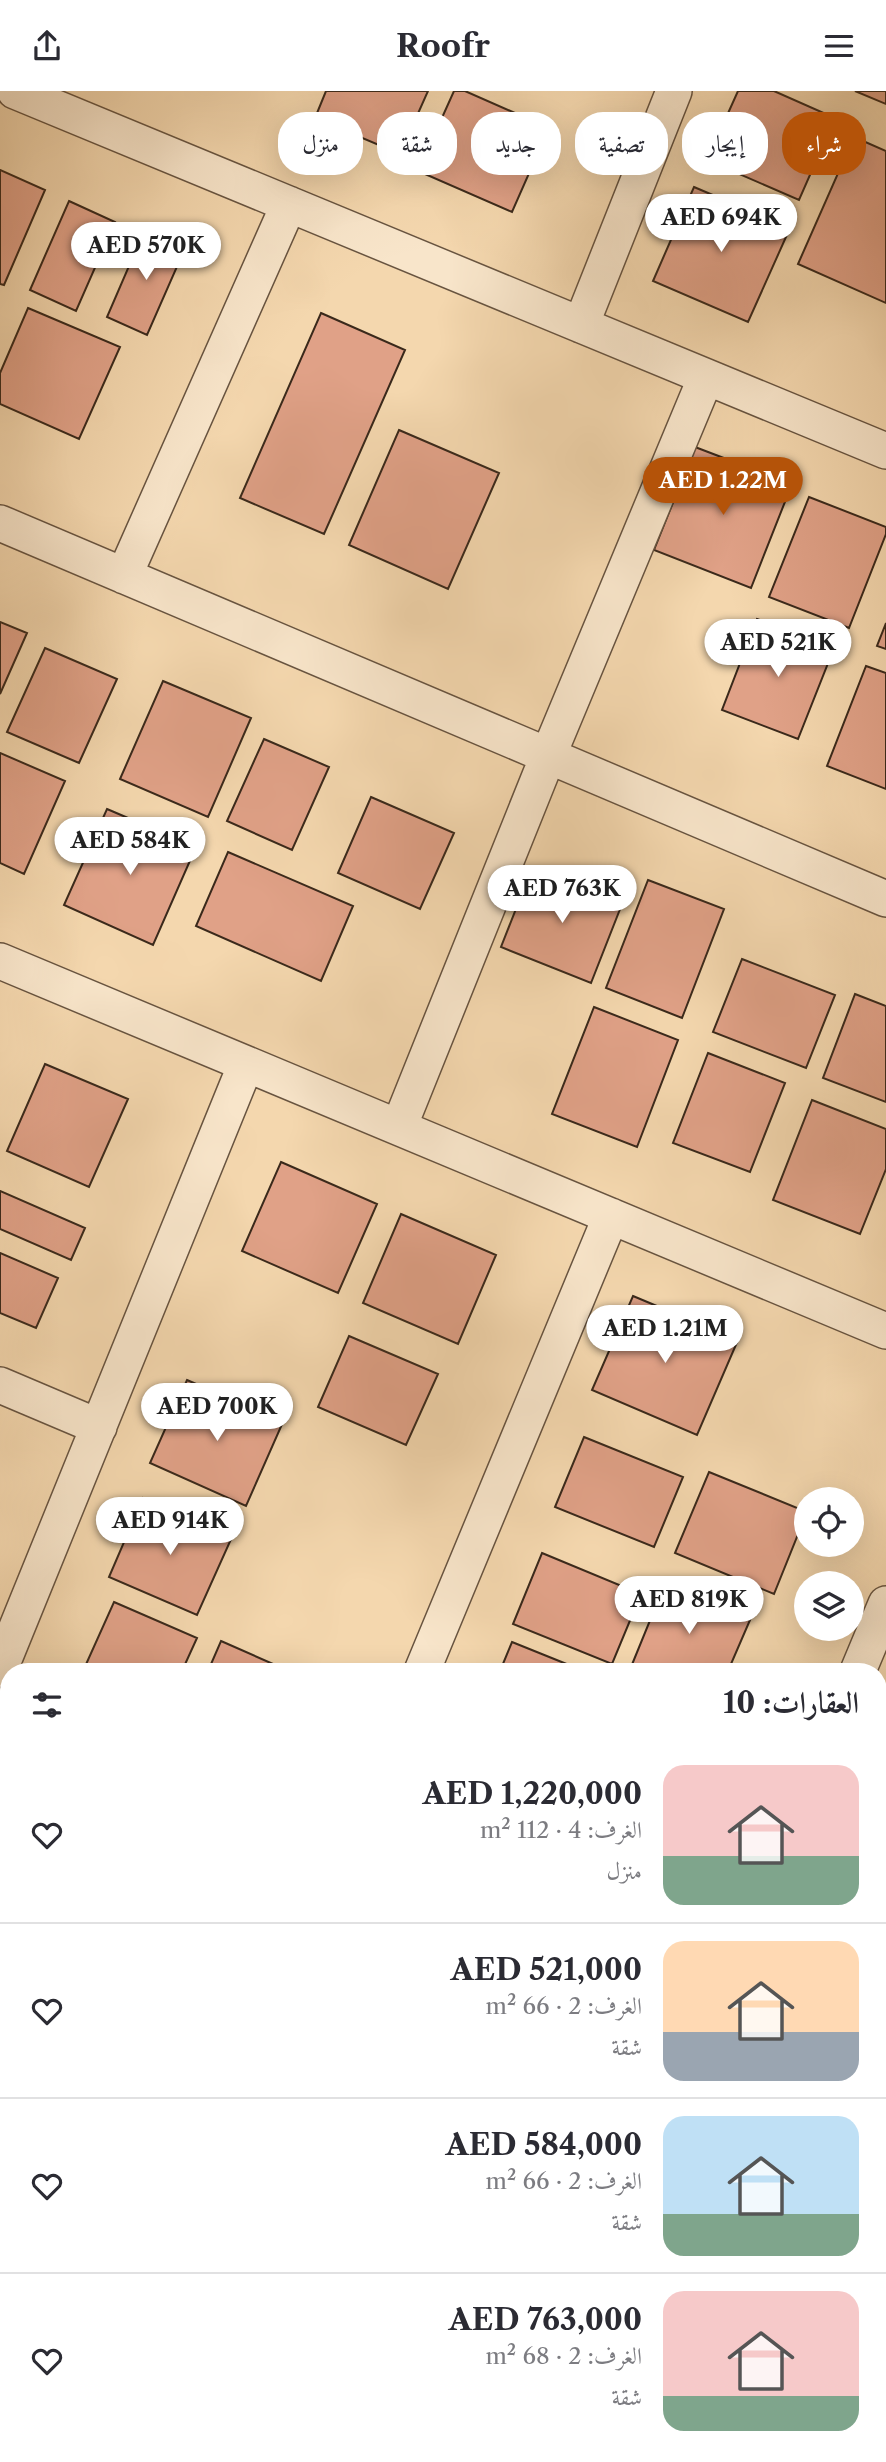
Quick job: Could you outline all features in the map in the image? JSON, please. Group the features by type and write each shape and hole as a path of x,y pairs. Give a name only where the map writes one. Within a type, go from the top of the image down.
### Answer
{"street":[{"path":"15,91 886,451"},
{"path":"581,325 674,91"},
{"path":"124,576 289,204"},
{"path":"398,1127 548,756 706,377"},
{"path":"0,523 886,899"},
{"path":"0,961 886,1331"},
{"path":"1,1663 8,1628 99,1427 246,1064"},
{"path":"425,1663 611,1216"},
{"path":"0,1385 99,1427"},
{"path":"861,1663 886,1604"}],"building":[{"path":"326,91 428,91 419,112 377,112 377,144 363,138 363,112 317,112"},
{"path":"454,91 465,91 513,112 471,112 471,175 528,175 512,212 427,175 457,175 457,112 445,112"},
{"path":"738,91 774,91 821,112 782,112 782,175 810,175 799,200 742,175 768,175 768,112 729,112"},
{"path":"855,91 886,91 886,104"},
{"path":"866,142 886,151 886,303 798,264 837,175 866,175"},
{"path":"0,170 45,190 4,285 0,284"},
{"path":"694,187 790,228 748,322 653,281"},
{"path":"69,201 115,222 76,311 30,290"},
{"path":"145,229 186,246 147,335 107,317"},
{"path":"28,308 120,347 79,439 0,404 0,373"},
{"path":"321,313 405,350 324,534 240,498"},
{"path":"399,430 499,473 448,589 349,545"},
{"path":"695,447 792,484 751,588 654,550"},
{"path":"809,497 886,527 886,534 849,628 769,597"},
{"path":"757,619 834,648 798,739 722,710"},
{"path":"0,622 27,633 0,694"},
{"path":"886,623 886,649 877,646"},
{"path":"45,648 117,679 79,763 7,732"},
{"path":"866,666 886,673 886,789 827,766"},
{"path":"163,681 251,718 208,817 120,779"},
{"path":"264,739 329,767 292,850 227,821"},
{"path":"0,753 65,781 24,874 0,863"},
{"path":"371,797 454,833 420,909 338,873"},
{"path":"107,809 196,847 153,945 64,905"},
{"path":"228,852 353,906 321,981 196,926"},
{"path":"532,868 622,904 591,983 501,947"},
{"path":"648,880 724,909 682,1018 606,988"},
{"path":"742,959 835,995 806,1068 713,1032"},
{"path":"855,994 886,1006 886,1102 823,1078"},
{"path":"594,1007 678,1040 637,1147 552,1114"},
{"path":"708,1053 785,1083 750,1172 673,1143"},
{"path":"45,1064 128,1099 89,1187 7,1151"},
{"path":"812,1100 886,1129 886,1169 860,1234 773,1200"},
{"path":"281,1162 377,1204 338,1293 242,1251"},
{"path":"0,1191 85,1228 71,1260 0,1229"},
{"path":"401,1214 496,1255 458,1344 363,1303"},
{"path":"0,1253 58,1278 36,1328 0,1313"},
{"path":"633,1296 738,1340 697,1435 592,1390"},
{"path":"349,1336 438,1374 406,1445 318,1407"},
{"path":"187,1380 283,1422 246,1506 150,1463"},
{"path":"584,1437 683,1477 654,1547 555,1507"},
{"path":"709,1472 794,1507 794,1544 774,1594 675,1553"},
{"path":"143,1498 232,1537 197,1615 109,1577"},
{"path":"542,1553 641,1594 612,1663 513,1624"},
{"path":"664,1586 750,1620 731,1663 633,1663"},
{"path":"114,1602 197,1638 186,1663 87,1663"},
{"path":"221,1641 271,1663 211,1663"},
{"path":"512,1642 564,1663 503,1663"}]}
